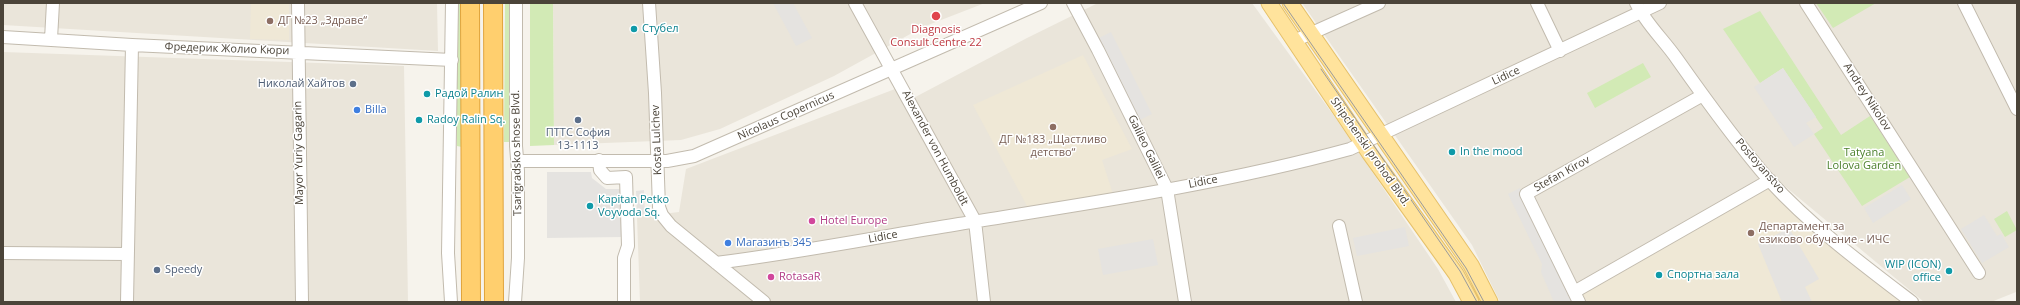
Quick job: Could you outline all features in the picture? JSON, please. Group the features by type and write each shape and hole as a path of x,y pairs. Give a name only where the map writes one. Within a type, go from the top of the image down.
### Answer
{"highway":[{"path":"470,3 471,302"},
{"name":"Tsarigradsko shose Blvd.","path":"493,3 494,302"}],"main road":[{"name":"Shipchenski prohod Blvd.","path":"1269,3 1363,143 1456,274 1471,302"},
{"name":"Shipchenski prohod Blvd.","path":"1290,3 1471,265 1490,302"}],"street":[{"path":"51,39 53,3"},
{"name":"Mayor Yuriy Gagarin","path":"298,3 302,302"},
{"path":"451,302 448,253 452,3"},
{"name":"Tsarigradsko shose Blvd.","path":"514,302 518,258 516,3"},
{"name":"Kosta Lulchev","path":"649,3 655,93 659,207 662,215 671,226 764,302"},
{"name":"Alexander von Humboldt","path":"855,3 975,221 984,302"},
{"name":"Nicolaus Copernicus","path":"517,161 674,160 694,156 1041,3"},
{"name":"Galileo Galilei","path":"1073,3 1098,50 1166,189 1185,302"},
{"path":"1294,41 1379,3"},
{"path":"1537,3 1560,51"},
{"name":"Lidice","path":"716,263 1166,189 1302,162 1350,149 1560,51 1639,8 1660,3"},
{"name":"Andrey Nikolov","path":"1806,3 1979,273"},
{"path":"1964,3 2017,109"},
{"name":"Postoyanstvo","path":"1639,8 1667,44 1703,95 1770,180 1840,245 1912,302"},
{"name":"Фредерик Жолио Кюри","path":"3,37 132,45 452,60"},
{"path":"127,302 132,45"},
{"name":"Stefan Kirov","path":"1576,297 1526,194 1703,95"},
{"path":"599,160 600,170 607,178 626,177 628,246 624,258 624,302"},
{"path":"1576,297 1770,180"},
{"path":"1339,226 1356,302"},
{"path":"3,253 127,254"}],"shaded area":[{"path":"3,3 437,3 438,51 3,25"},
{"name":"ДГ №23 „Здраве“","path":"251,3 289,3 289,40 250,39"},
{"path":"553,3 985,3 923,27 834,76 720,129 681,140 554,145"},
{"path":"773,3 793,3 812,38 796,46"},
{"path":"1098,3 1252,3 1337,120 1438,269 1456,302 640,302 637,217 679,212 686,169 895,89 904,103 1027,38"},
{"path":"1302,3 2017,3 2017,294 2016,292 1991,302 1924,302 1769,173 1566,296 1568,302 1500,302 1472,245"},
{"path":"1111,32 1152,114 1138,121 1097,39"},
{"path":"3,52 404,66 408,302 3,302"},
{"name":"ДГ №183 „Щастливо детство“","path":"1083,55 1132,149 1102,160 1113,194 1027,206 973,105"},
{"path":"1783,68 1816,117 1806,123 1814,134 1794,147 1754,87"},
{"path":"547,172 591,172 592,178 606,189 621,189 623,237 547,238"},
{"name":"Департамент за езиково обучение - ИЧС","path":"1770,180 1912,302 1579,302 1574,292"},
{"path":"1902,185 1911,199 1873,223 1864,208"},
{"path":"1520,188 1574,302 1554,302 1541,272 1542,264 1508,194"},
{"path":"644,190 645,215 637,215 636,191"},
{"path":"1984,215 1997,236 2001,234 2009,247 1982,263 1961,229"},
{"path":"1405,227 1409,246 1357,256 1353,238"},
{"path":"1789,228 1819,279 1805,287 1812,302 1782,302 1758,244"},
{"path":"1153,239 1158,265 1103,275 1098,249"}],"green space":[{"path":"457,3 463,3 462,147 457,146"},
{"path":"505,3 509,3 510,142 504,142"},
{"path":"530,3 553,3 554,145 530,146"},
{"path":"1816,3 1876,3 1833,28"},
{"name":"Tatyana Lolova Garden","path":"1760,11 1841,135 1870,116 1910,177 1862,206 1814,134 1823,128 1783,68 1760,83 1723,29"},
{"path":"1643,63 1651,77 1595,108 1587,93"},
{"path":"2007,211 2017,230 2005,237 1994,219"}],"tram line":[{"path":"1283,3 1466,268 1484,302"},
{"path":"1321,69 1460,271 1477,302"}],"place":[{"name":"Diagnosis Consult Centre 22","path":"936,16"},
{"name":"ДГ №23 „Здраве“","path":"270,21"},
{"name":"Стубел","path":"634,29"},
{"name":"Николай Хайтов","path":"353,84"},
{"name":"Радой Ралин","path":"427,94"},
{"name":"Billa","path":"357,110"},
{"name":"Radoy Ralin Sq.","path":"419,120"},
{"name":"ПТТС София 13-1113","path":"578,120"},
{"name":"ДГ №183 „Щастливо детство“","path":"1053,127"},
{"name":"In the mood","path":"1452,152"},
{"name":"Kapitan Petko Voyvoda Sq.","path":"590,206"},
{"name":"Hotel Europe","path":"812,221"},
{"name":"Департамент за езиково обучение - ИЧС","path":"1751,233"},
{"name":"Магазинъ 345","path":"728,243"},
{"name":"Speedy","path":"157,270"},
{"name":"WIP (ICON) office","path":"1949,271"},
{"name":"Спортна зала","path":"1659,275"},
{"name":"RotasaR","path":"771,277"}]}
